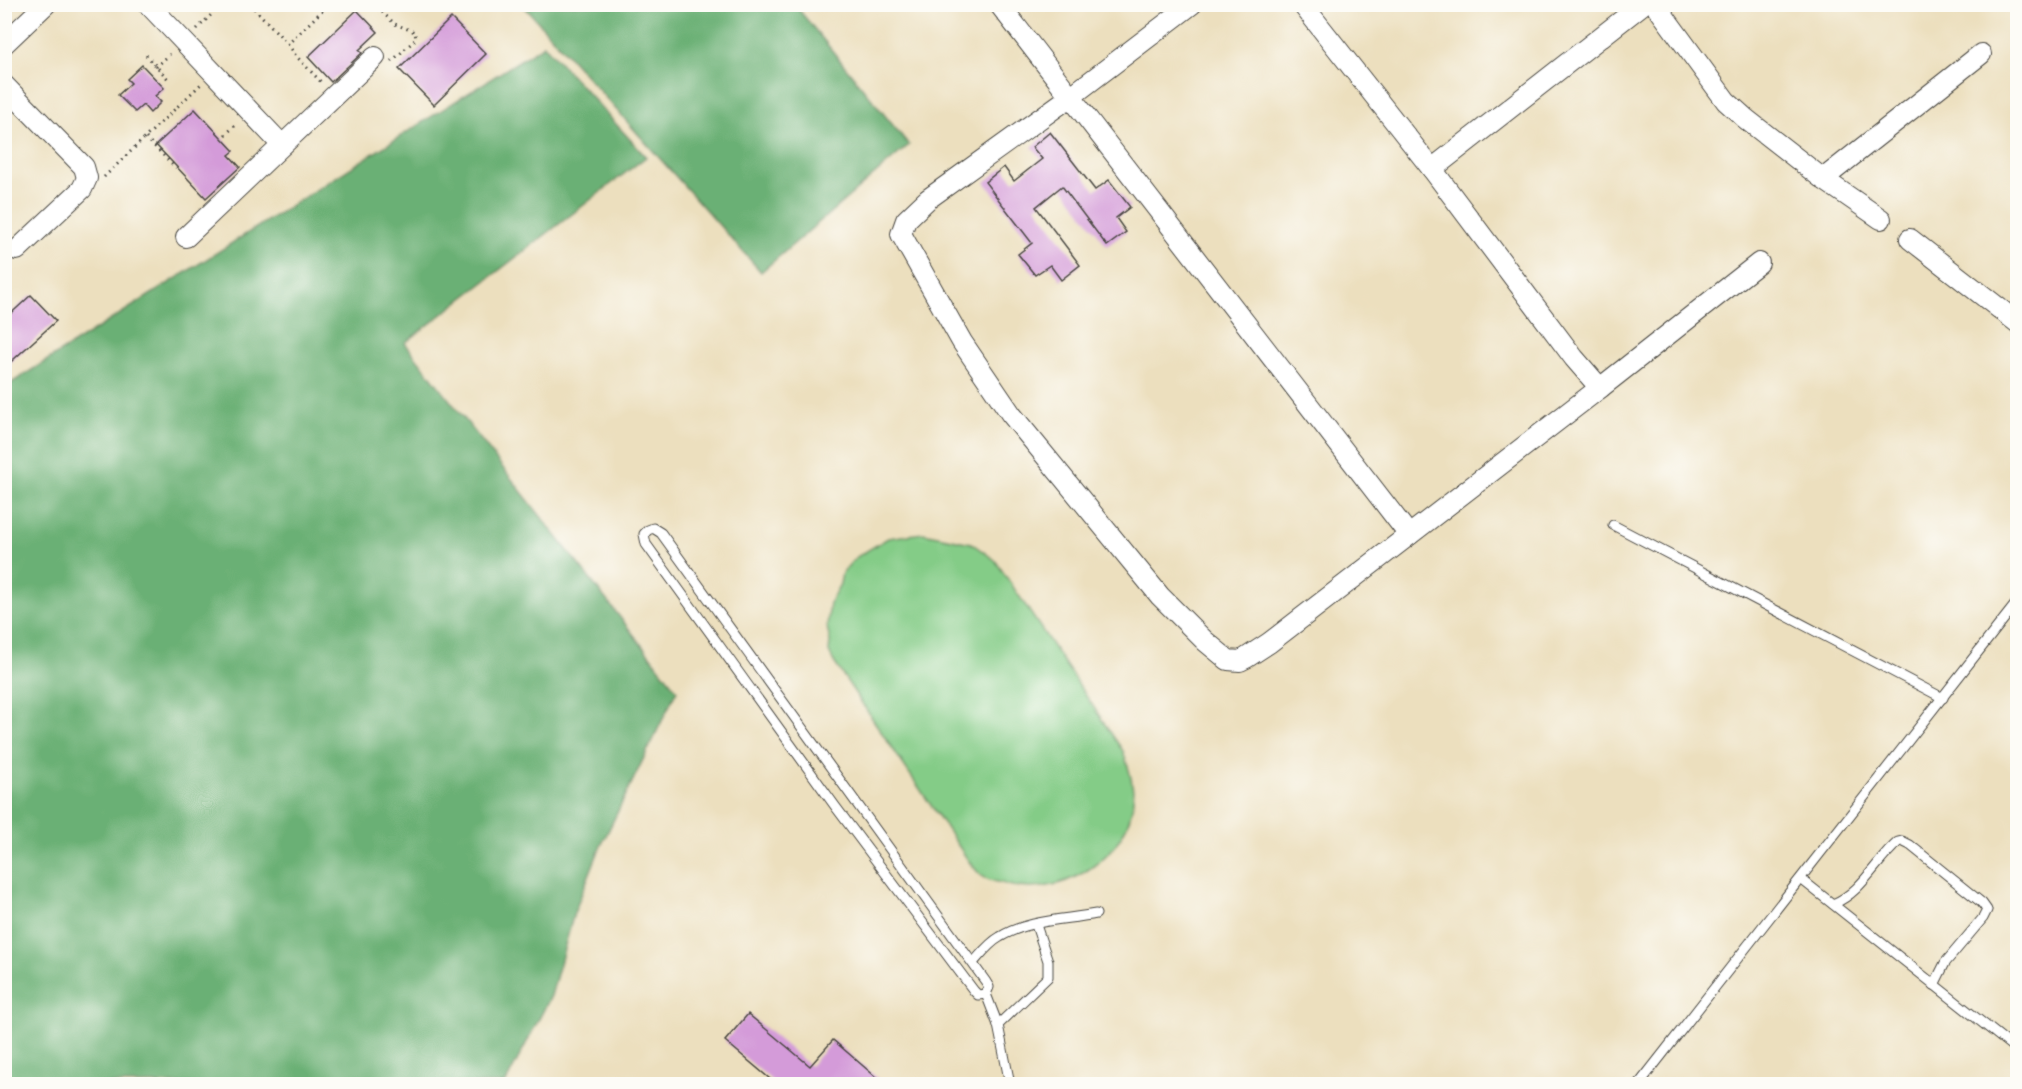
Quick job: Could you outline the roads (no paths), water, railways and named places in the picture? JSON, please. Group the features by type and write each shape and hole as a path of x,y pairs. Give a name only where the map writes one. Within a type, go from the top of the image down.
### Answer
{"street":[{"path":"4,44 46,4"},
{"path":"148,4 282,145"},
{"path":"999,4 1408,535"},
{"path":"1192,4 1070,97 928,199 914,211 901,230 903,239 962,342 1033,444 1160,596 1205,641 1228,660 1240,661 1253,654 1760,263"},
{"path":"1302,4 1432,169 1590,379 1600,388"},
{"path":"1432,169 1643,4"},
{"path":"1655,4 1736,111 1823,179 1881,219"},
{"path":"1823,179 1981,54"},
{"path":"186,237 375,57"},
{"path":"4,85 84,167 86,172 86,184 17,250"},
{"path":"1910,239 2018,323"}],"lane":[{"path":"1613,525 1943,698"},
{"path":"986,994 978,994 974,991 835,806 646,544 644,534 648,530 653,528 662,533 973,963 988,987 986,994 998,1025 1010,1084"},
{"path":"1639,1084 2018,601"},
{"path":"835,806 852,794"},
{"path":"1833,904 1843,900 1856,889 1898,843 1906,842 1919,852 1982,903 1987,910 1983,918 1945,963 1934,985"},
{"path":"1801,879 2018,1051"},
{"path":"973,963 997,938 1019,928 1096,914"},
{"path":"998,1025 1048,977 1048,961 1036,925"}]}
